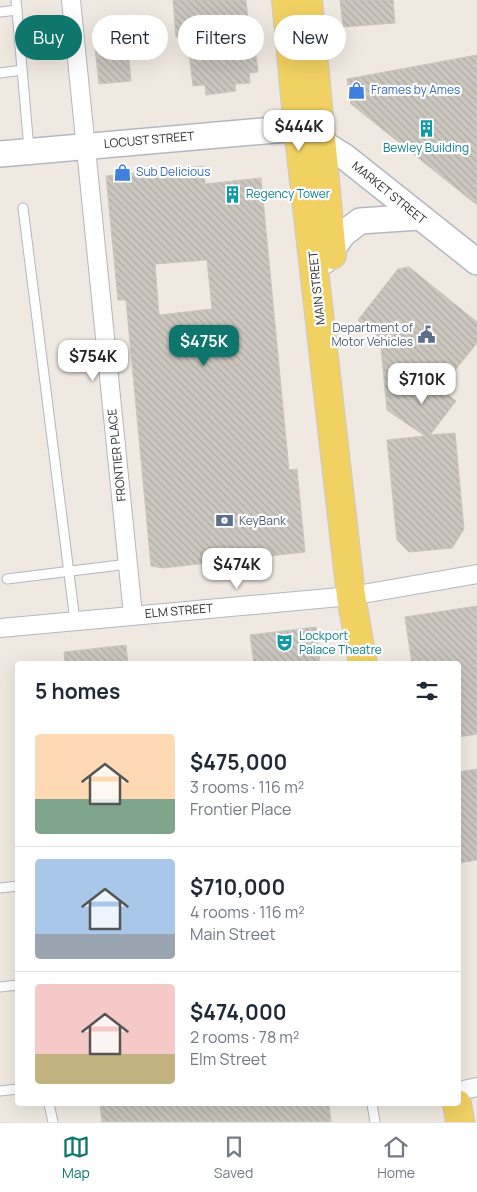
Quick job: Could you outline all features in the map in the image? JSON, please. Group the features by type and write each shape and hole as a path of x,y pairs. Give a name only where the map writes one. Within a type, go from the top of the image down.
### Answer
{"main road":[{"name":"MAIN STREET","path":"286,0 331,250 360,595 363,661"},
{"name":"MAIN STREET","path":"308,0 315,276 360,595 381,661"},
{"path":"440,1106 443,1122"},
{"path":"457,1106 460,1122"}],"street":[{"name":"FRONTIER PLACE","path":"71,0 133,616"},
{"name":"LOCUST STREET","path":"0,154 86,146 310,135"},
{"name":"MARKET STREET","path":"310,135 345,157 477,262"},
{"path":"315,276 343,234 360,221 419,217"},
{"name":"ELM STREET","path":"0,628 360,595 477,574"},
{"path":"461,1091 477,1087"}],"lane":[{"path":"16,0 30,151"},
{"path":"0,12 17,10"},
{"path":"0,73 22,70"},
{"path":"23,208 75,621"},
{"path":"7,579 128,564"},
{"path":"0,888 15,886"},
{"path":"0,987 15,985"},
{"path":"0,1091 15,1089"},
{"path":"49,1106 53,1122"},
{"path":"372,1106 375,1122"}],"building":[{"path":"173,0 246,0 247,15 178,15 178,37 176,37"},
{"path":"340,0 393,0 395,23 346,27 346,15 342,15"},
{"name":"Bewley Building","path":"477,55 477,205 351,104 347,79"},
{"path":"96,60 129,60 131,81 99,84"},
{"path":"190,60 257,60 258,72 249,73 250,83 235,84 236,91 206,95 205,85 193,86"},
{"path":"204,166 205,184 261,178 289,470 297,469 305,552 163,568 151,566 126,300 118,300 106,176","holes":["207,260 212,309 159,315 155,264"]},
{"path":"409,267 477,322 477,343 440,389 456,401 430,435 455,433 464,529 452,548 409,552 397,540 387,440 425,436 387,410 380,338 358,320 398,269"},
{"path":"477,606 477,734 461,737 461,661 412,661 405,617"},
{"name":"Lockport Palace Theatre","path":"316,627 320,661 254,661 250,635"},
{"path":"126,645 128,661 65,661 64,652"},
{"path":"477,769 477,860 461,863 461,772"},
{"path":"100,1106 329,1106 331,1122 102,1122"}],"place":[{"name":"Frames by Ames","path":"357,90"},
{"name":"Bewley Building","path":"426,129"},
{"name":"Sub Delicious","path":"122,172"},
{"name":"Regency Tower","path":"232,194"},
{"name":"Department of Motor Vehicles","path":"427,335"},
{"name":"KeyBank","path":"225,521"},
{"name":"Lockport Palace Theatre","path":"285,643"}]}
